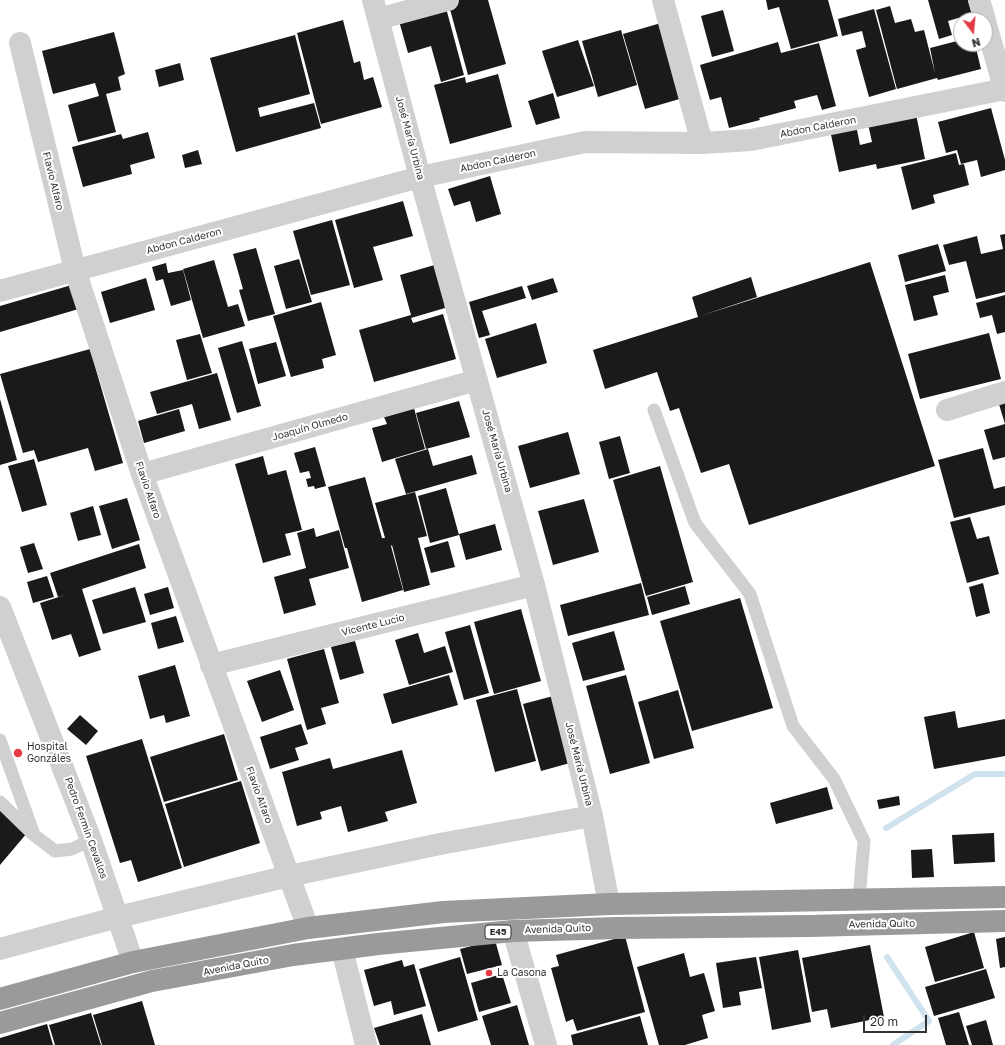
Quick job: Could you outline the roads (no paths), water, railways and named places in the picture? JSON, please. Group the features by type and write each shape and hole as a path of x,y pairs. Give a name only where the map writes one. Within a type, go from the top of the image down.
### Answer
{"highway":[{"path":"0,999 133,962 308,928 443,912 609,904 1005,897"},
{"name":"Avenida Quito","path":"0,1024 152,982 293,955 378,944 513,931 1005,921"}],"street":[{"path":"376,10 448,0"},
{"path":"663,0 702,143"},
{"path":"979,0 982,12"},
{"name":"José María Urbina","path":"376,10 420,177 534,586 592,816 609,904"},
{"name":"Flavio Alfaro","path":"20,43 75,270 142,474 308,928"},
{"path":"993,49 1005,90"},
{"name":"Abdon Calderon","path":"0,290 420,177 585,142 702,143 751,140 1005,90"},
{"name":"Joaquín Olmedo","path":"142,474 477,380"},
{"path":"947,410 1005,392"},
{"name":"Vicente Lucio","path":"211,665 534,586"},
{"name":"Pedro Fermin Cevallos","path":"0,607 91,840 133,962"},
{"path":"0,949 118,917 289,876 440,844 592,816"},
{"path":"513,931 546,1045"},
{"path":"342,949 366,1045"}],"lane":[{"path":"654,410 695,523 750,594 793,726 834,779 864,841 859,899"},
{"path":"0,740 34,835"},
{"path":"0,802 34,835 55,850 72,849 91,840"}],"waterway":[{"path":"886,828 975,774 1005,774"},
{"path":"887,957 929,1021 893,1045"}],"place":[{"name":"Hospital Gonzáles","path":"18,753"},
{"name":"La Casona","path":"489,973"}]}
